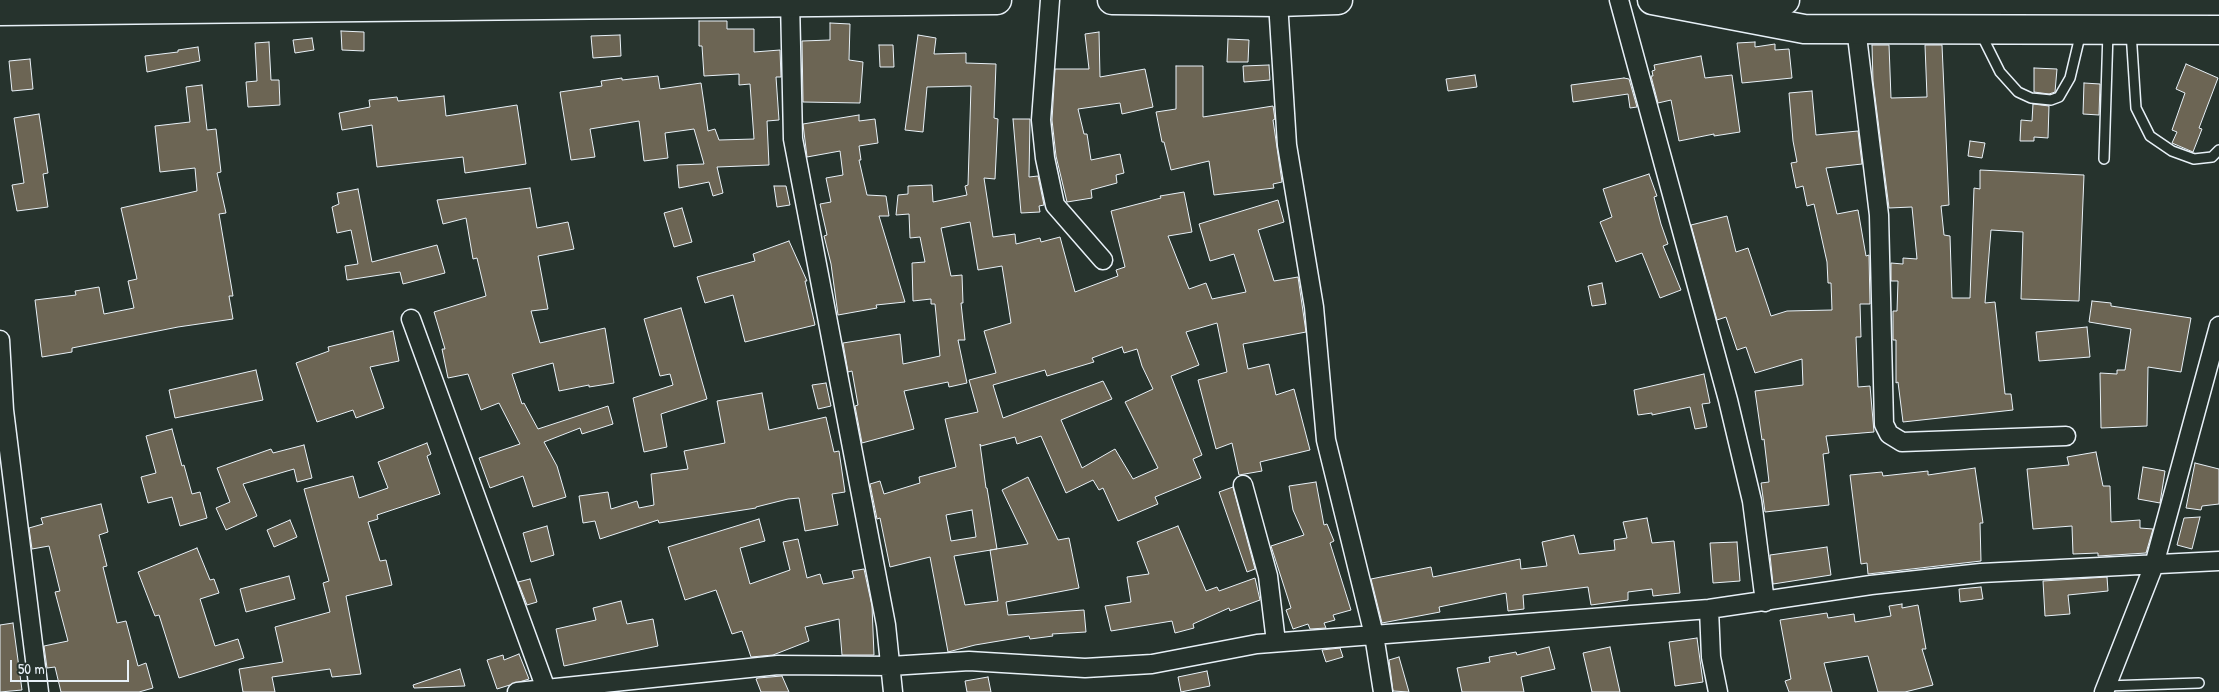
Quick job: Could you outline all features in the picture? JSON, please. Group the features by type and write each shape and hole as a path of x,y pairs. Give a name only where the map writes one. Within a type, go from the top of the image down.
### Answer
{"highway":[{"path":"0,11 997,0"},
{"path":"1112,0 1278,2 1338,0"},
{"path":"1652,0 1804,29 2219,30"},
{"path":"1687,0 1785,0"}],"street":[{"path":"1050,0 1041,120 1045,158 1054,205 1104,260"},
{"path":"1619,0 1728,400 1752,501 1765,602"},
{"path":"790,1 793,139 884,615 893,692"},
{"path":"1278,2 1286,145 1314,306 1326,440 1374,635 1383,692"},
{"path":"1856,28 1879,216 1884,424 1889,434 1902,442 2066,436"},
{"path":"411,319 546,689"},
{"path":"2105,689 2154,565 2219,326"},
{"path":"0,340 4,410 39,692"},
{"path":"1243,485 1268,576 1276,642"},
{"path":"517,692 778,665 891,666 969,661 1085,668 1143,665 1276,642 1709,609 1872,585 1982,572 2219,561"},
{"path":"1709,609 1711,657 1718,692"}],"lane":[{"path":"1979,29 2000,72 2018,92 2031,98 2051,100 2059,98 2070,78 2107,30"},
{"path":"2107,30 2136,108 2150,136 2172,151 2194,160 2212,157 2219,150"},
{"path":"2104,160 2107,30"},
{"path":"2105,689 2199,683"}],"building":[{"path":"699,21 727,21 727,29 754,29 754,52 780,50 781,77 776,77 779,120 767,121 769,165 717,167 723,193 713,196 709,182 679,188 677,165 704,164 694,129 665,133 668,158 644,161 639,121 590,129 595,157 571,160 560,92 602,86 601,81 622,78 622,80 658,76 660,89 701,83 708,131 715,129 719,140 754,139 750,84 739,85 739,74 704,76 702,46 699,46"},
{"path":"830,23 850,24 849,60 863,62 860,103 803,102 802,41 830,40"},
{"path":"341,31 364,32 364,51 342,50"},
{"path":"1099,32 1100,77 1145,69 1153,107 1122,114 1120,103 1078,109 1084,134 1087,134 1091,160 1120,154 1124,173 1116,175 1117,183 1091,190 1092,198 1067,202 1056,156 1052,120 1055,69 1089,69 1085,34"},
{"path":"620,35 621,56 593,58 591,36"},
{"path":"918,35 936,38 934,54 966,53 966,63 996,64 994,118 998,119 995,179 984,178 993,237 1015,234 1016,244 1040,238 1041,242 1060,237 1075,292 1118,276 1116,270 1125,267 1111,211 1161,198 1160,196 1184,192 1192,232 1168,236 1189,289 1206,283 1212,299 1246,292 1234,254 1210,261 1199,224 1278,200 1284,222 1258,230 1274,281 1298,277 1306,332 1243,344 1248,369 1269,364 1276,395 1294,389 1310,450 1260,462 1262,471 1239,475 1232,443 1216,449 1198,380 1227,372 1217,323 1186,332 1199,365 1171,376 1202,455 1193,459 1201,478 1155,497 1158,504 1118,521 1103,488 1099,490 1093,480 1066,493 1041,436 1017,444 1015,437 981,446 980,444 997,549 1028,544 1002,490 1028,477 1058,540 1069,538 1079,588 1006,602 1008,615 1084,610 1086,632 1052,634 1053,636 1030,639 1029,636 975,645 948,652 930,557 890,567 880,518 877,519 870,484 880,481 884,494 920,483 919,477 956,467 945,419 978,412 969,380 996,373 984,331 1011,323 1002,266 978,270 970,222 941,228 951,276 962,275 963,303 961,303 965,340 958,340 967,383 949,387 948,382 904,391 914,429 862,443 855,406 858,405 852,371 848,372 843,343 900,334 903,364 940,356 935,304 931,304 931,299 913,301 912,263 925,262 920,237 910,238 909,214 896,215 898,195 908,194 908,186 932,185 933,202 967,195 965,186 968,185 971,86 927,87 923,132 905,130","holes":["1122,347 1124,353 1137,349 1142,366 1153,389 1125,402 1158,468 1133,479 1115,449 1082,468 1061,420 1112,399 1103,381 1003,418 993,385 1045,370 1047,376 1094,362 1092,358","972,510 976,537 951,541 946,515","990,550 998,601 965,605 954,556"]},
{"path":"312,38 314,50 295,53 293,40"},
{"path":"1228,39 1249,40 1248,62 1227,62"},
{"path":"269,42 271,80 279,80 280,105 248,107 246,82 257,81 255,43"},
{"path":"1755,42 1755,47 1775,44 1775,50 1789,49 1792,78 1742,83 1737,43"},
{"path":"879,45 893,45 894,67 880,67"},
{"path":"1872,45 1889,45 1891,98 1927,97 1925,45 1942,45 1949,205 1941,206 1944,235 1950,236 1952,298 1970,298 1974,188 1980,189 1980,170 2084,175 2079,301 2021,299 2023,232 1991,230 1985,303 1995,302 2005,394 2011,394 2013,410 1903,422 1898,382 1896,383 1896,340 1893,340 1893,311 1897,311 1898,281 1891,281 1891,263 1903,264 1903,258 1917,259 1912,207 1889,208 1873,81"},
{"path":"198,47 200,61 147,72 145,56 178,52 178,50"},
{"path":"1701,56 1705,78 1732,75 1740,132 1714,136 1714,134 1679,141 1671,100 1658,103 1651,76 1653,76 1652,71 1655,70 1654,65"},
{"path":"30,59 33,89 12,91 9,61"},
{"path":"2186,64 2218,78 2199,128 2202,129 2193,152 2172,143 2177,132 2172,130 2185,93 2176,89"},
{"path":"1269,65 1270,80 1244,82 1243,66"},
{"path":"1176,66 1203,66 1203,117 1273,106 1275,119 1273,120 1282,182 1273,184 1274,188 1214,195 1209,161 1171,170 1164,142 1162,142 1156,112 1176,109"},
{"path":"2034,68 2057,69 2055,92 2049,94 2034,92"},
{"path":"1475,75 1477,87 1448,91 1446,79"},
{"path":"1624,78 1629,79 1637,107 1630,108 1628,94 1573,102 1571,85"},
{"path":"2084,83 2100,84 2099,115 2083,114"},
{"path":"202,85 207,130 216,129 221,172 217,173 226,213 219,214 233,296 229,296 233,319 178,327 72,348 72,352 42,357 35,300 76,295 75,291 99,287 104,314 134,308 128,281 137,279 121,208 197,191 195,168 160,172 155,126 190,122 186,87"},
{"path":"1812,91 1816,135 1858,131 1862,164 1826,168 1837,214 1858,210 1866,256 1869,255 1870,304 1860,304 1861,337 1856,337 1858,387 1870,386 1874,432 1826,436 1829,453 1823,454 1829,505 1765,512 1761,483 1769,482 1764,439 1762,440 1755,391 1803,385 1802,359 1755,373 1746,347 1737,350 1726,317 1717,320 1691,225 1727,216 1736,252 1748,248 1771,316 1787,311 1832,310 1831,283 1828,283 1827,262 1814,204 1807,206 1803,186 1796,188 1791,163 1797,162 1793,141 1789,93"},
{"path":"444,96 446,116 517,105 526,164 465,173 463,157 377,167 372,125 342,130 339,113 370,107 369,100 397,97 398,101"},
{"path":"2033,104 2049,106 2048,138 2034,137 2034,141 2020,141 2021,120 2032,121"},
{"path":"39,114 48,173 43,174 48,207 17,211 12,185 24,183 14,118"},
{"path":"859,115 859,121 875,119 878,143 859,146 861,160 859,160 867,195 886,196 889,216 879,216 905,302 876,305 877,308 838,315 831,264 824,236 827,235 820,204 831,202 826,178 843,175 840,151 807,157 803,124"},
{"path":"1013,119 1030,119 1029,177 1038,176 1044,205 1039,206 1040,212 1021,213"},
{"path":"1970,141 1985,143 1982,158 1968,156"},
{"path":"1649,174 1657,196 1654,197 1668,244 1663,246 1681,290 1660,298 1642,253 1616,262 1600,222 1612,217 1603,189"},
{"path":"774,186 786,186 790,205 777,207"},
{"path":"530,188 537,228 568,222 574,249 538,256 548,309 531,311 540,343 605,328 614,383 589,387 589,385 559,391 553,363 512,374 522,404 524,403 538,429 608,406 613,424 582,434 580,428 544,442 557,466 566,497 533,507 523,476 490,488 479,458 520,444 499,403 481,410 468,374 448,378 442,349 445,349 434,312 486,296 477,258 473,259 466,218 443,224 437,200"},
{"path":"358,189 372,262 437,245 445,273 403,284 400,272 347,280 345,266 358,264 351,230 337,233 332,207 339,204 337,193"},
{"path":"682,208 692,242 674,247 664,213"},
{"path":"789,241 807,281 805,281 815,325 745,342 733,295 705,303 697,277 755,261 753,254"},
{"path":"1602,283 1606,304 1592,306 1588,286"},
{"path":"2092,301 2111,303 2111,306 2191,318 2181,372 2148,367 2147,426 2101,428 2100,373 2117,374 2117,370 2125,370 2131,329 2089,322"},
{"path":"681,308 707,399 661,414 667,447 644,452 633,398 673,385 670,374 660,376 644,319"},
{"path":"2087,327 2090,357 2039,361 2036,332"},
{"path":"393,331 399,361 370,367 384,408 356,418 353,410 317,422 296,363 329,351 328,347"},
{"path":"256,370 263,400 175,418 169,390"},
{"path":"1704,374 1710,403 1702,404 1707,427 1695,429 1690,407 1652,415 1652,413 1638,415 1634,390"},
{"path":"826,383 831,406 818,409 812,385"},
{"path":"762,393 769,430 826,417 834,452 839,451 845,492 832,494 838,525 805,531 799,498 788,499 756,508 659,523 658,520 600,539 595,521 583,523 579,496 608,492 611,509 637,501 639,508 654,505 651,474 688,469 684,451 725,443 717,401"},
{"path":"172,429 192,494 200,492 207,518 180,526 172,497 148,503 141,477 156,473 146,436"},
{"path":"427,443 431,454 427,456 440,494 377,515 378,519 368,522 380,561 386,560 392,585 346,596 361,674 332,677 330,669 272,677 275,692 243,692 239,669 283,662 275,627 330,612 323,583 329,581 304,489 353,476 359,498 388,488 378,462"},
{"path":"304,445 312,478 297,482 294,469 243,484 257,516 226,530 216,508 230,502 217,468 271,449 273,453"},
{"path":"2096,452 2103,486 2110,486 2111,522 2140,520 2140,528 2153,529 2146,553 2098,556 2098,553 2073,554 2072,526 2033,529 2027,469 2069,465 2067,457"},
{"path":"2195,463 2219,469 2219,504 2202,506 2201,510 2186,508"},
{"path":"2143,467 2165,471 2160,503 2138,499"},
{"path":"1975,468 1983,523 1980,523 1981,561 1868,574 1867,563 1861,564 1850,475 1882,472 1883,476 1928,471 1928,475"},
{"path":"1316,482 1324,525 1327,524 1334,541 1330,543 1351,610 1333,615 1335,620 1324,623 1326,628 1310,629 1308,624 1293,629 1286,610 1291,608 1271,546 1304,535 1293,510 1289,486"},
{"path":"1233,487 1255,569 1247,572 1219,492"},
{"path":"101,504 108,532 99,535 107,566 103,567 117,623 126,621 138,666 146,663 153,688 139,692 61,692 55,667 47,668 44,646 68,641 55,592 60,591 49,546 32,549 29,528 43,524 41,518"},
{"path":"2200,517 2192,549 2177,545 2184,518"},
{"path":"1647,518 1652,543 1674,541 1680,593 1653,596 1652,589 1628,592 1628,600 1591,605 1588,587 1523,595 1524,609 1508,611 1506,593 1439,607 1440,612 1382,623 1371,579 1431,567 1433,577 1520,559 1521,569 1547,566 1542,542 1574,535 1579,554 1615,550 1614,540 1627,538 1623,522"},
{"path":"759,519 765,541 740,548 750,584 790,570 783,542 798,539 807,578 820,574 823,584 854,578 852,571 864,569 872,606 874,655 842,655 839,619 805,627 809,641 773,655 751,657 742,631 732,634 716,590 685,600 668,547"},
{"path":"290,520 297,537 274,547 267,530"},
{"path":"547,526 554,555 531,562 523,533"},
{"path":"1178,526 1206,591 1217,587 1219,591 1255,578 1260,600 1230,611 1229,608 1193,624 1194,628 1175,633 1172,621 1111,631 1105,606 1131,602 1127,577 1149,574 1137,542"},
{"path":"1737,542 1740,581 1713,583 1710,543"},
{"path":"1827,547 1831,575 1773,584 1770,555"},
{"path":"197,548 210,580 214,579 219,593 200,599 215,646 238,639 244,658 179,678 159,615 155,616 138,572"},
{"path":"289,576 295,599 246,612 240,589"},
{"path":"2107,577 2108,591 2068,595 2070,614 2045,616 2043,581"},
{"path":"530,579 537,602 527,605 518,582"},
{"path":"1981,587 1983,599 1960,602 1959,589"},
{"path":"621,601 627,624 653,619 658,646 564,666 556,629 596,620 593,608"},
{"path":"1902,604 1902,608 1918,605 1926,649 1922,649 1933,685 1905,692 1878,692 1868,656 1824,663 1832,692 1789,692 1785,681 1791,679 1780,620 1827,613 1828,618 1854,614 1855,622 1891,616 1889,606"},
{"path":"13,623 22,690 0,692 0,625"},
{"path":"1697,638 1703,682 1675,686 1669,642"},
{"path":"1549,647 1555,669 1521,677 1524,692 1462,692 1457,668 1490,662 1489,657 1516,652 1517,655"},
{"path":"1610,647 1620,692 1592,692 1583,653"},
{"path":"1340,648 1343,657 1326,662 1322,650"},
{"path":"519,654 529,679 497,689 487,660 503,655 504,660"},
{"path":"1399,657 1409,692 1393,691 1389,660"},
{"path":"460,669 465,686 414,688 413,685"},
{"path":"1207,671 1210,686 1181,692 1178,677"},
{"path":"782,676 789,692 761,692 756,679"},
{"path":"988,677 991,692 967,692 965,681"}]}
